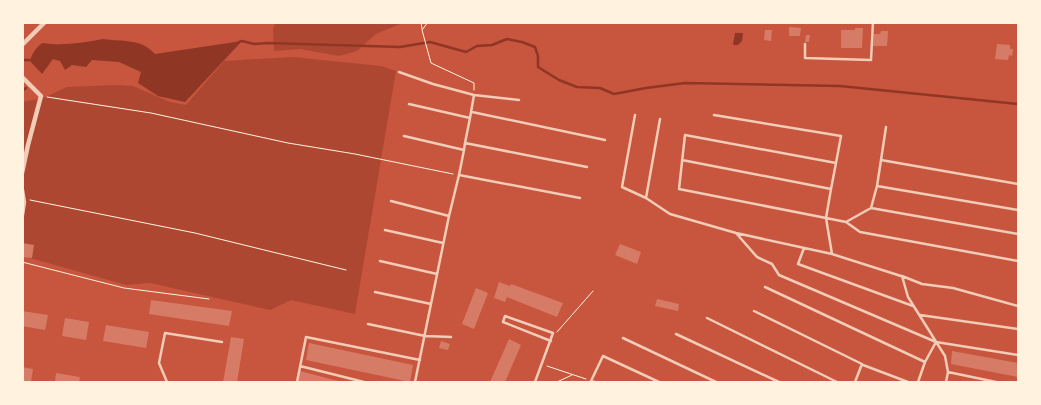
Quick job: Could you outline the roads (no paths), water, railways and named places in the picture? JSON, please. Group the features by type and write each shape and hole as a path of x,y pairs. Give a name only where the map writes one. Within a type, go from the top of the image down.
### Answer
{"street":[{"path":"22,44 46,22"},
{"path":"22,76 41,96 22,173"},
{"path":"22,190 24,199 22,215"}],"lane":[{"path":"805,44 805,58 872,60 873,22"},
{"path":"400,72 432,84 474,95 519,100"},
{"path":"415,382 474,95"},
{"path":"409,104 470,118"},
{"path":"472,112 605,140"},
{"path":"635,115 622,187 646,198 670,214 736,233 832,254 922,284 953,288 1018,306"},
{"path":"714,115 841,136 826,218 832,254"},
{"path":"646,198 660,119"},
{"path":"871,208 877,186 886,127"},
{"path":"836,162 685,135 679,189 846,222 860,232 1018,261"},
{"path":"404,136 464,150"},
{"path":"465,143 587,167"},
{"path":"682,160 831,189"},
{"path":"881,160 1018,184"},
{"path":"459,175 580,198"},
{"path":"877,186 1018,210"},
{"path":"391,201 449,216"},
{"path":"846,222 871,208 1018,234"},
{"path":"385,230 444,243"},
{"path":"736,233 757,257 772,264 779,275 936,342 1018,355"},
{"path":"804,248 798,264 914,306"},
{"path":"380,261 437,274"},
{"path":"902,276 908,297 945,356 948,372 946,382"},
{"path":"765,287 925,362"},
{"path":"375,292 431,304"},
{"path":"754,310 862,364 908,382"},
{"path":"920,315 1018,329"},
{"path":"535,382 553,334 505,316 503,322 550,341"},
{"path":"707,318 837,382"},
{"path":"368,324 425,336 451,337"},
{"path":"167,382 159,363 164,333 222,342"},
{"path":"676,334 780,382"},
{"path":"297,382 306,337 420,360"},
{"path":"623,338 716,382"},
{"path":"918,382 925,362 936,342"},
{"path":"593,382 604,356 659,382"},
{"path":"855,382 862,364"},
{"path":"300,366 364,382"},
{"path":"948,372 996,382"}],"waterway":[{"path":"239,42 254,44 400,47 430,42 466,52 477,46 492,45 507,39 535,47 538,56 538,67 559,80 577,87 600,88 614,94 685,83 840,86 1018,104"},
{"path":"24,60 33,60"},
{"path":"22,91 26,88"}]}
